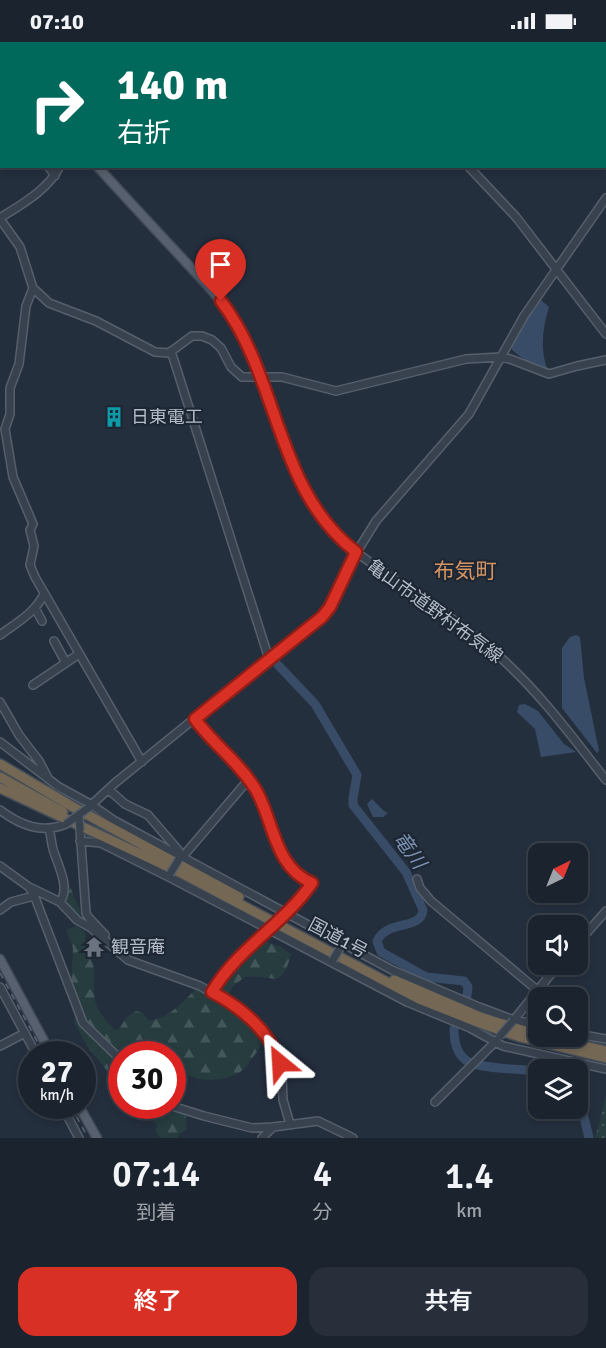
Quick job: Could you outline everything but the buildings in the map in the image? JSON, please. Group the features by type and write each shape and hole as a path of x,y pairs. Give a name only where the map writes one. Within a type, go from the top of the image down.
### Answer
{"highway":[{"name":"国道1号","path":"0,764 154,852 402,984 522,1034"},
{"path":"0,777 183,874"},
{"name":"国道1号","path":"0,788 183,874 410,995 458,1015 522,1034"},
{"path":"28,792 154,852"},
{"path":"522,1034 528,1034"},
{"path":"522,1034 529,1043 606,1060"},
{"path":"588,1042 606,1045"},
{"path":"588,1047 606,1051"}],"main road":[{"path":"99,168 227,309 245,339 293,466 309,500 329,528 356,552"},
{"path":"0,959 44,1041"},
{"path":"86,1119 97,1138"}],"street":[{"path":"49,168 55,176"},
{"path":"59,168 45,187 0,218 20,247 33,288 42,299 62,310 96,321 155,352 165,354 192,336 198,335 217,344 231,367 242,377 282,377 336,391 466,359 501,357 549,374 606,360"},
{"path":"470,168 516,217 606,334"},
{"path":"0,810 22,824 49,829 66,824 79,816 327,611 356,552 376,521 469,414 524,315 606,198"},
{"path":"33,288 26,306 19,364 10,388 11,408 5,429 14,477 33,524 30,530 34,546 30,565 44,594 142,762"},
{"path":"171,351 269,659"},
{"name":"亀山市道野村布気線","path":"356,552 500,657 538,696 606,780"},
{"path":"0,635 26,617 44,594"},
{"path":"35,608 42,621"},
{"path":"54,641 66,663"},
{"path":"33,685 79,654"},
{"path":"0,702 48,778"},
{"path":"195,719 249,779 262,802 286,863 294,872 312,883 285,915 220,978 212,992"},
{"path":"0,742 90,807 285,915 421,984 514,1020 528,1023"},
{"path":"170,875 180,858 186,854 249,779"},
{"path":"109,790 125,804 148,815 179,851 180,858"},
{"path":"79,816 86,913 111,945"},
{"path":"49,829 64,887 63,898 60,902"},
{"path":"81,841 100,843 170,875 406,1002 498,1039 510,1048 606,1070"},
{"path":"0,866 29,887 60,902 77,920 91,928 135,964 185,980 212,992 240,1009 257,1025 273,1046 281,1069 283,1100 290,1124"},
{"path":"417,879 420,888 431,901 533,987"},
{"path":"29,887 83,1023 108,1047"},
{"path":"0,910 11,902 34,896"},
{"path":"588,932 606,911"},
{"path":"332,962 343,944"},
{"path":"540,987 550,975"},
{"path":"0,987 29,1041"},
{"path":"435,1102 498,1039 528,1002"},
{"path":"0,1046 25,1033"},
{"path":"588,1035 606,1038"},
{"path":"186,1110 252,1128 318,1121 353,1138"},
{"path":"69,1119 79,1138"},
{"path":"262,1138 273,1127"}],"green space":[{"path":"70,887 85,921 74,914 64,902 67,888"},
{"path":"76,926 85,932 86,951 95,972 96,1004 104,1018 115,1030 119,1029 127,1017 136,1011 143,1013 149,1021 163,1016 175,1009 197,988 224,1004 248,1023 261,1040 259,1049 239,1073 212,1080 186,1075 186,1041 108,1041 108,1072 96,1057 96,1041 84,1041 74,1022 78,1005 71,987 73,948 66,930"},
{"path":"264,941 281,947 291,954 284,973 275,979 245,977 234,985 229,994 219,991 218,987 243,958"},
{"path":"606,1096 606,1138 595,1138"},
{"path":"186,1117 187,1129 178,1135 178,1138 160,1138 156,1132 157,1124 152,1119 186,1119"}],"water":[{"path":"541,300 549,307 543,340 545,364 548,371 531,365 512,350 524,322"},
{"path":"576,635 580,637 584,678 599,751 597,753 562,708 562,648 570,637"},
{"path":"525,704 538,711 564,744 576,752 541,757 535,729 517,712 519,705"},
{"path":"372,799 388,813 383,817 373,817 367,804"}],"waterway":[{"name":"竜川","path":"278,665 315,704 357,775 353,805 406,872 423,910 416,921 395,927 382,934 377,941 381,952 426,977 464,981 468,987 467,996"},
{"name":"竜川","path":"454,1029 457,1048 469,1062 492,1067 528,1070"},
{"name":"竜川","path":"584,1119 589,1138"}],"railway":[{"path":"0,973 37,1041"},
{"path":"78,1119 88,1138"}],"place":[{"name":"日東電工","path":"114,417"},
{"name":"観音庵","path":"94,947"}],"district":[{"name":"布気町","path":"465,571"}],"route":[{"path":"221,301 251,352 289,456 309,500 335,534 356,552 330,607 322,617 195,719 217,746 245,774 256,790 289,867 301,878 312,883 287,913 220,978 212,992 240,1009 257,1025 273,1046 280,1063"}]}
